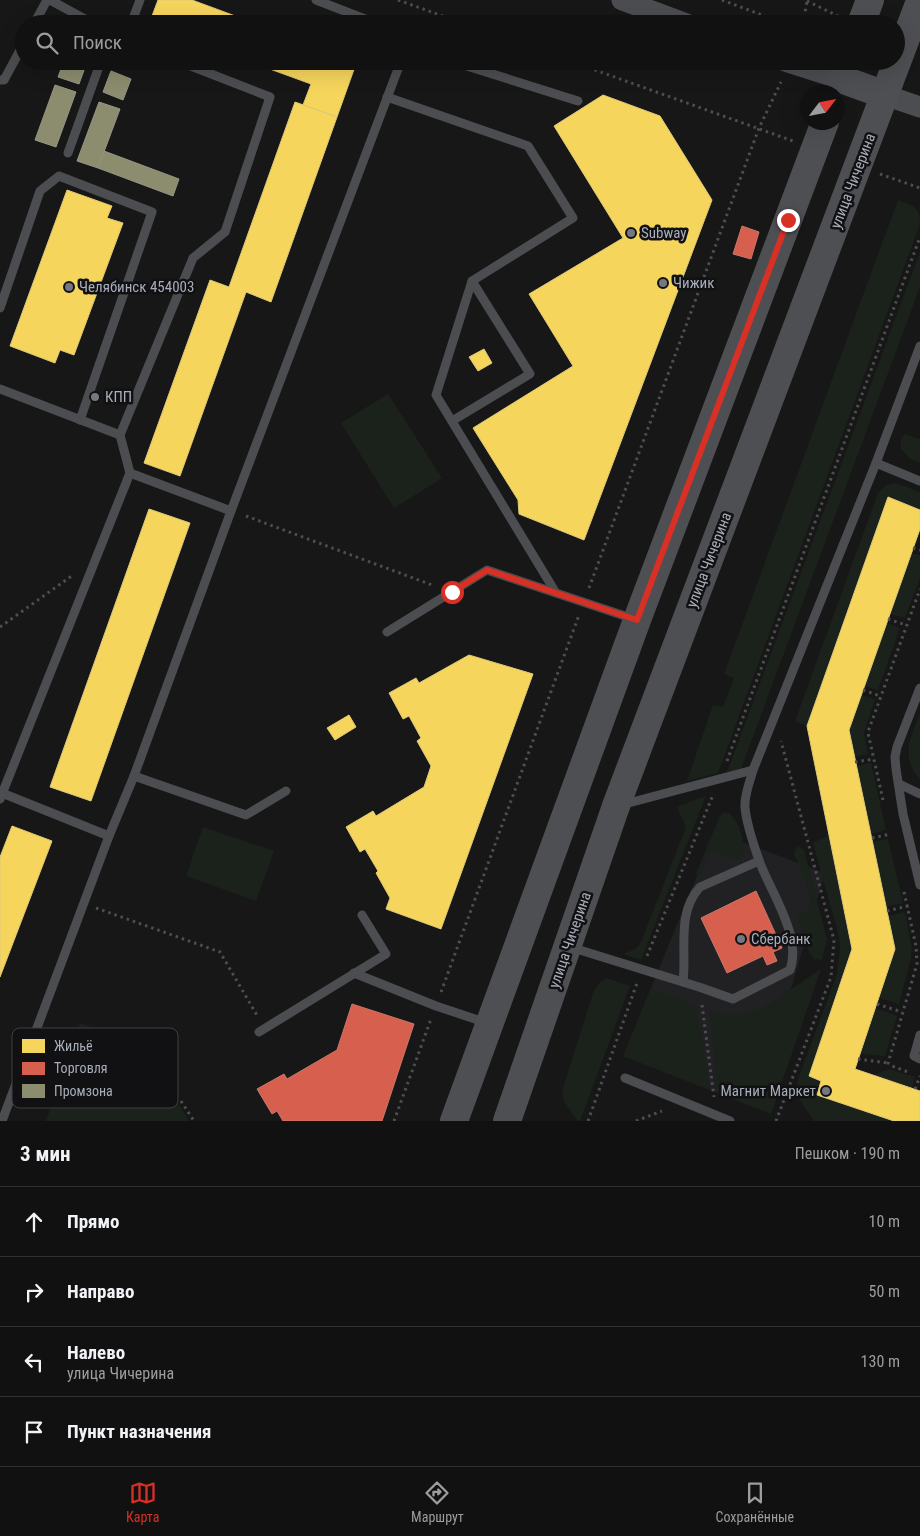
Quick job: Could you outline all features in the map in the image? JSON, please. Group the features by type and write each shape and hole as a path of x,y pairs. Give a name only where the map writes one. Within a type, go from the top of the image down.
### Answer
{"main road":[{"path":"855,15 870,0"},
{"name":"улица Чичерина","path":"905,42 920,1"},
{"name":"улица Чичерина","path":"506,1121 616,806 895,70"},
{"path":"842,78 886,95"},
{"path":"454,1121 637,620 822,130"}],"street":[{"path":"622,0 663,15"},
{"path":"815,70 842,78"},
{"path":"886,95 920,108"}],"lane":[{"path":"39,15 48,0 77,15"},
{"path":"134,15 140,0"},
{"path":"316,0 355,15"},
{"path":"0,80 4,80 15,60"},
{"path":"68,153 98,70"},
{"path":"109,836 1,796 130,473 120,435 193,258 226,232 270,97 201,70"},
{"path":"37,1028 109,836 134,776 231,511 397,70"},
{"path":"480,70 578,101"},
{"path":"387,97 528,146 573,218 472,281 436,396 556,593"},
{"path":"0,308 40,191 60,176 152,212 80,420"},
{"path":"452,421 530,374 472,281"},
{"path":"567,946 734,999 790,970 793,955 792,942 759,861 745,809 746,798 753,770 876,463 920,346"},
{"path":"0,389 120,435"},
{"path":"876,463 920,481"},
{"path":"130,473 231,511"},
{"path":"387,632 487,570 637,620"},
{"path":"920,688 897,747 895,757 903,814 920,885"},
{"path":"616,806 753,770"},
{"path":"134,776 246,815 286,791"},
{"path":"899,784 920,794"},
{"path":"683,982 685,967 683,925 694,894 700,887 759,861"},
{"path":"262,1030 386,954 362,915"},
{"path":"354,973 436,1006 490,1024"},
{"path":"920,1035 914,1056 920,1059"},
{"path":"625,1078 730,1121"},
{"path":"2,1121 12,1095"}],"path":[{"path":"398,0 440,15"},
{"path":"722,0 762,15"},
{"path":"805,15 807,1 839,15"},
{"path":"595,70 814,149"},
{"path":"858,167 920,188"},
{"path":"588,1121 642,969 720,780 920,237"},
{"path":"231,511 452,592"},
{"path":"913,548 920,550"},
{"path":"0,627 96,558"},
{"path":"888,619 906,625"},
{"path":"863,690 880,696"},
{"path":"775,716 834,940 831,977 776,1121"},
{"path":"855,762 874,759"},
{"path":"872,838 891,834"},
{"path":"84,904 220,952 262,1030"},
{"path":"887,911 908,906"},
{"path":"699,987 717,1116"},
{"path":"877,1004 902,1012"},
{"path":"858,1059 888,1063"},
{"path":"915,1089 920,1076"},
{"path":"181,1101 194,1121"},
{"path":"636,1121 667,1110"}],"shaded area":[{"path":"898,200 912,205 917,210 920,224 718,773 687,781 713,705 723,707 734,678 724,674"},
{"path":"920,252 920,287 741,769 727,772"},
{"path":"388,394 442,478 394,508 341,423"},
{"path":"904,434 920,439 920,463 910,459 901,449 901,440"},
{"path":"896,483 920,492 920,510 888,497 807,726 795,721 878,493 887,485"},
{"path":"911,553 920,555 920,578 905,618 890,614"},
{"path":"887,623 900,628 878,690 864,686"},
{"path":"861,695 875,699 864,733 868,754 854,757 849,730"},
{"path":"920,713 920,780 910,763 909,747 910,739"},
{"path":"871,763 886,830 871,834 856,766"},
{"path":"706,796 641,960 623,954 637,948 641,942 686,827 677,807"},
{"path":"723,813 729,813 739,827 743,843 743,855 738,859 710,852 700,875 696,873 720,816"},
{"path":"203,827 274,851 256,901 186,876"},
{"path":"715,832 825,873 756,1108 623,1056"},
{"path":"829,835 852,949 809,1076 821,1081 817,1095 894,1121 814,1121 796,1094 798,1079 837,974 840,947 839,936 813,843"},
{"path":"888,839 903,903 886,907 872,842"},
{"path":"797,846 804,850 827,939 822,960 814,959 809,952 797,917 807,909 810,901 802,872 794,853"},
{"path":"905,912 912,949 899,1004 879,998 895,949 888,916"},
{"path":"821,969 771,1114 718,1093 709,1011 719,1014 737,1015 756,1011"},
{"path":"605,979 630,986 580,1121 578,1121 564,1101 562,1091 594,990"},
{"path":"651,989 697,1006 710,1090 623,1056"},
{"path":"875,1008 897,1016 885,1056 860,1054"},
{"path":"80,1023 93,1028 78,1028"},
{"path":"889,1069 915,1077 912,1088 874,1075"},
{"path":"178,1103 189,1121 46,1121 51,1108 178,1108"}],"building: Жильё":[{"path":"158,0 192,0 233,15 152,15"},
{"path":"273,70 354,70 337,117 303,105 311,84"},
{"path":"603,95 660,116 712,200 584,540 519,514 518,500 473,428 573,366 529,294 623,238 554,126"},
{"path":"295,102 337,117 271,302 246,292 180,476 144,463 210,280 229,287"},
{"path":"67,190 112,206 107,218 123,223 74,355 60,350 55,363 10,346"},
{"path":"484,349 492,363 478,371 469,357"},
{"path":"888,497 920,510 920,529 849,730 895,949 855,1069 920,1091 920,1121 894,1121 817,1095 821,1081 809,1076 852,949 807,726"},
{"path":"149,509 190,523 91,801 50,787"},
{"path":"469,655 533,674 441,929 386,909 390,898 376,873 378,871 365,849 360,852 346,827 373,811 376,816 424,787 431,766 417,741 421,738 409,716 403,719 389,693 416,678 419,683"},
{"path":"349,715 356,727 335,740 327,728"},
{"path":"12,826 52,841 0,977 0,857"}],"building: Торговля":[{"path":"742,226 759,232 751,259 733,254"},
{"path":"756,891 782,948 773,952 777,961 767,965 763,956 727,973 701,918"},
{"path":"352,1004 414,1024 382,1121 283,1121 277,1111 272,1114 257,1089 284,1074 287,1079 337,1050"}],"building: Промзона":[{"path":"61,70 84,70 79,84 58,77"},
{"path":"111,71 131,79 123,100 103,92"},
{"path":"55,85 76,92 56,147 35,140"},
{"path":"99,102 120,109 98,168 77,161"},
{"path":"104,151 179,179 173,196 98,168"}],"place":[{"name":"Subway","path":"631,233"},
{"name":"Чижик","path":"663,283"},
{"name":"Челябинск 454003","path":"69,287"},
{"name":"КПП","path":"95,397"},
{"name":"Сбербанк","path":"741,939"},
{"name":"Магнит Маркет","path":"826,1091"}],"route":[{"path":"452,592 487,570 637,620 788,220"}]}
